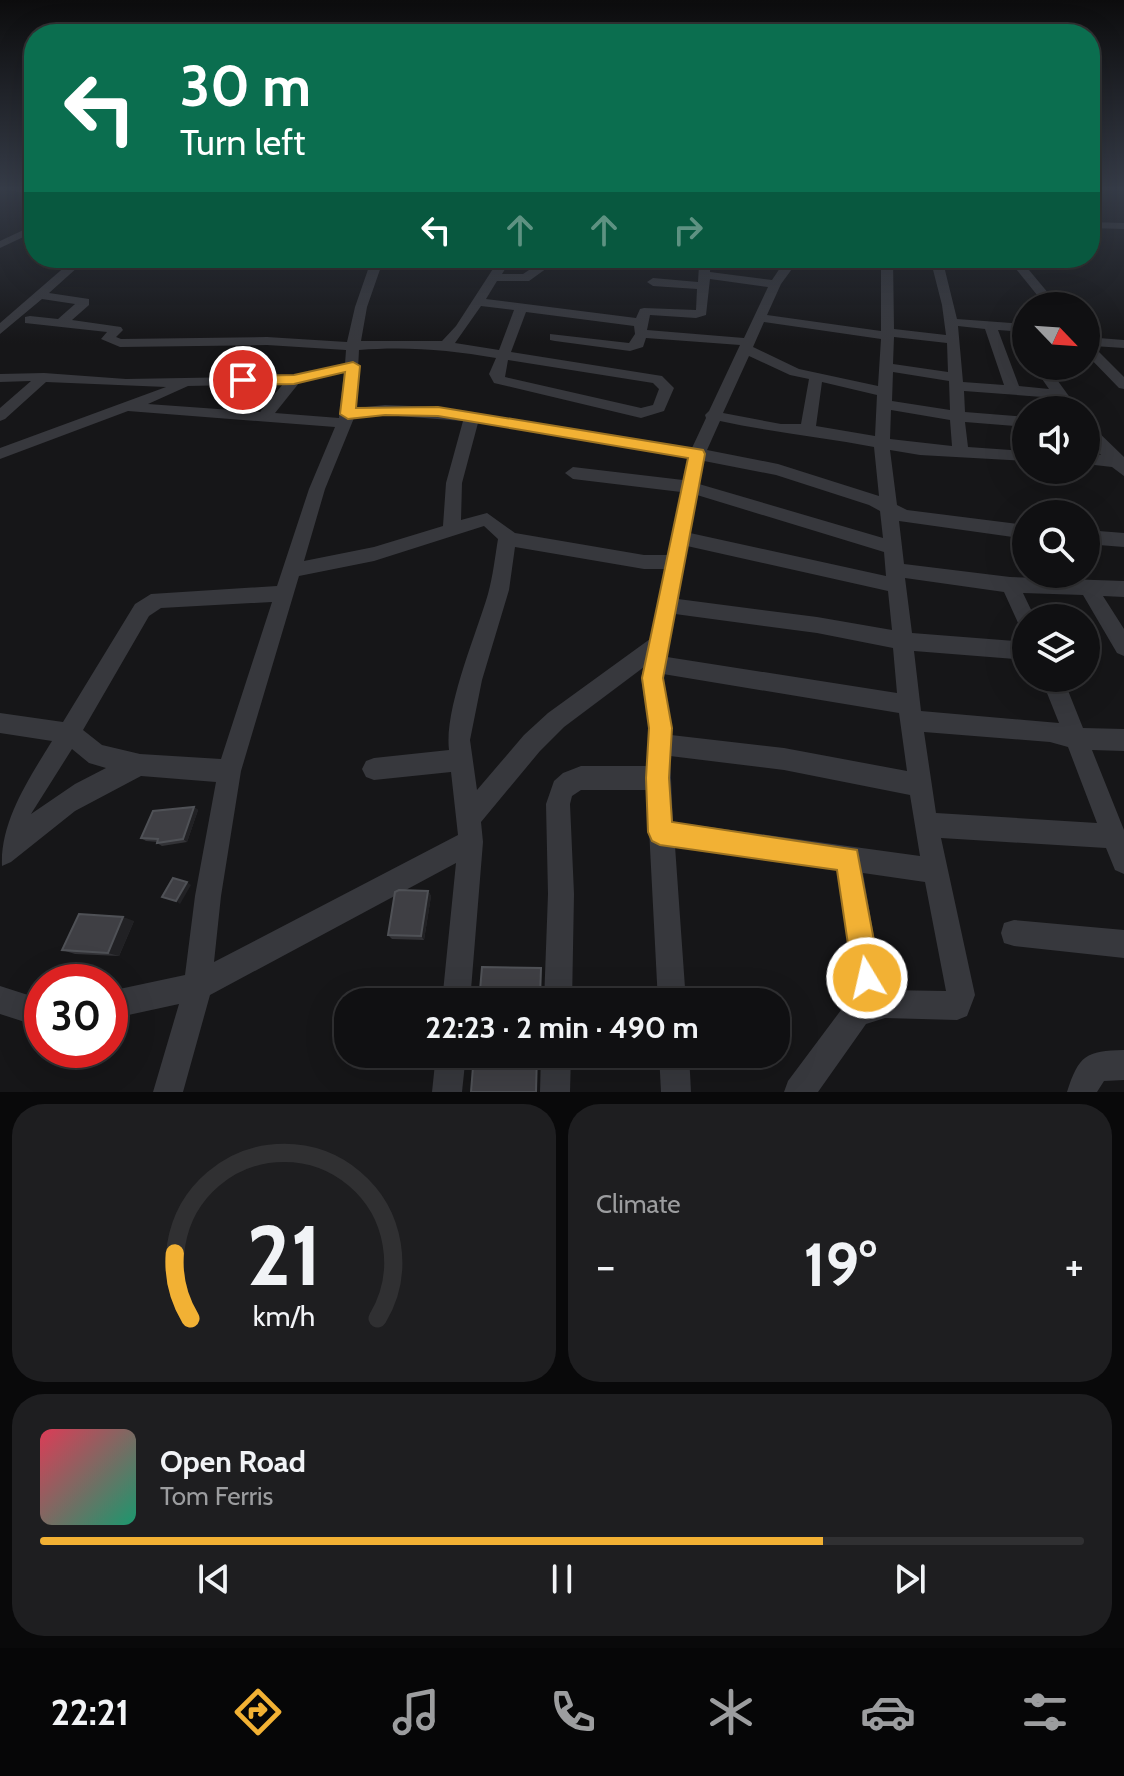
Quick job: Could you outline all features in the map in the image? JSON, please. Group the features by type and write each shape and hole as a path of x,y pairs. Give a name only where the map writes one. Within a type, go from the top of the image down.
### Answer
{"street":[{"path":"0,330 6,318 70,268"},
{"path":"168,1092 198,986 208,896 229,771 317,489 347,418 361,307 375,268"},
{"path":"445,345 461,328 499,268"},
{"path":"493,277 525,278 540,268"},
{"path":"671,988 660,832 660,728 652,678 697,454 712,415 775,284 787,268"},
{"path":"799,1092 857,1012 885,1004 957,1006 961,995 920,785 882,444 887,268"},
{"path":"940,268 946,283 958,382 960,452"},
{"path":"1021,268 1041,292"},
{"path":"555,337 636,346 644,312 700,314 704,270"},
{"path":"651,311 654,279 704,270 775,284"},
{"path":"39,295 85,302 61,323"},
{"path":"478,302 605,319 746,345 787,369 884,398 957,416 1012,421"},
{"path":"0,378 44,377 126,383 294,380 391,343 445,345 504,355 657,379 667,388 659,408 641,413 499,380 496,374 504,355 522,307"},
{"path":"544,361 565,314"},
{"path":"760,318 953,340"},
{"path":"596,342 605,319"},
{"path":"30,320 116,330 108,339 120,343 267,341 353,356"},
{"path":"950,322 1012,327"},
{"path":"990,325 1013,390"},
{"path":"1100,343 1124,344"},
{"path":"1100,358 1123,382"},
{"path":"885,367 958,382 1060,394"},
{"path":"4,409 44,377"},
{"path":"808,429 816,378"},
{"path":"264,417 294,380"},
{"path":"1050,380 1060,394"},
{"path":"0,454 131,407 191,381"},
{"path":"131,407 264,417 347,418 385,410 438,412 778,470 891,508 904,516 1012,530"},
{"path":"712,415 882,444 1012,455"},
{"path":"452,529 454,483 472,417"},
{"path":"1100,443 1121,465"},
{"path":"1100,461 1121,465"},
{"path":"573,473 690,487 897,568"},
{"path":"293,570 374,554 489,519 507,537 644,562 674,562"},
{"path":"457,988 471,829 459,740 471,680 499,590 507,537"},
{"path":"681,538 1010,585 1019,604"},
{"path":"1100,538 1124,540"},
{"path":"1100,587 1124,589"},
{"path":"1088,588 1124,647"},
{"path":"3,841 18,809 44,775 142,610 158,600 286,593"},
{"path":"666,605 817,625 903,641 1012,650"},
{"path":"128,1001 198,986 471,829 532,743 556,720 658,653 910,713 1050,731 1076,739 1124,740"},
{"path":"1058,692 1124,861"},
{"path":"0,723 69,733 97,755 140,765 229,771"},
{"path":"659,744 784,759 920,785"},
{"path":"374,769 463,760"},
{"path":"3,841 100,782 140,765"},
{"path":"558,988 561,894 558,804 562,789 571,781 581,778 658,778"},
{"path":"926,825 1114,836"},
{"path":"660,832 936,871"},
{"path":"848,859 872,1007"},
{"path":"1014,933 1124,944"},
{"path":"0,1000 24,1008"},
{"path":"1082,1092 1096,1066 1124,1065"},
{"path":"447,1092 450,1068"},
{"path":"555,1092 556,1068"},
{"path":"675,1068 676,1092"}],"building":[{"path":"194,807 183,839 157,843 158,839 141,838 153,811"},
{"path":"173,878 187,882 176,901 162,897"},
{"path":"428,891 421,936 388,935 395,892"},
{"path":"79,914 123,917 108,953 62,950"},
{"path":"482,967 541,968 540,988 480,988"},
{"path":"473,1068 537,1068 536,1092 471,1092"}],"route":[{"path":"243,380 294,380 353,366 348,414 385,410 438,412 697,454 681,538 669,581 652,678 660,728 660,832 848,859 867,978"}]}
